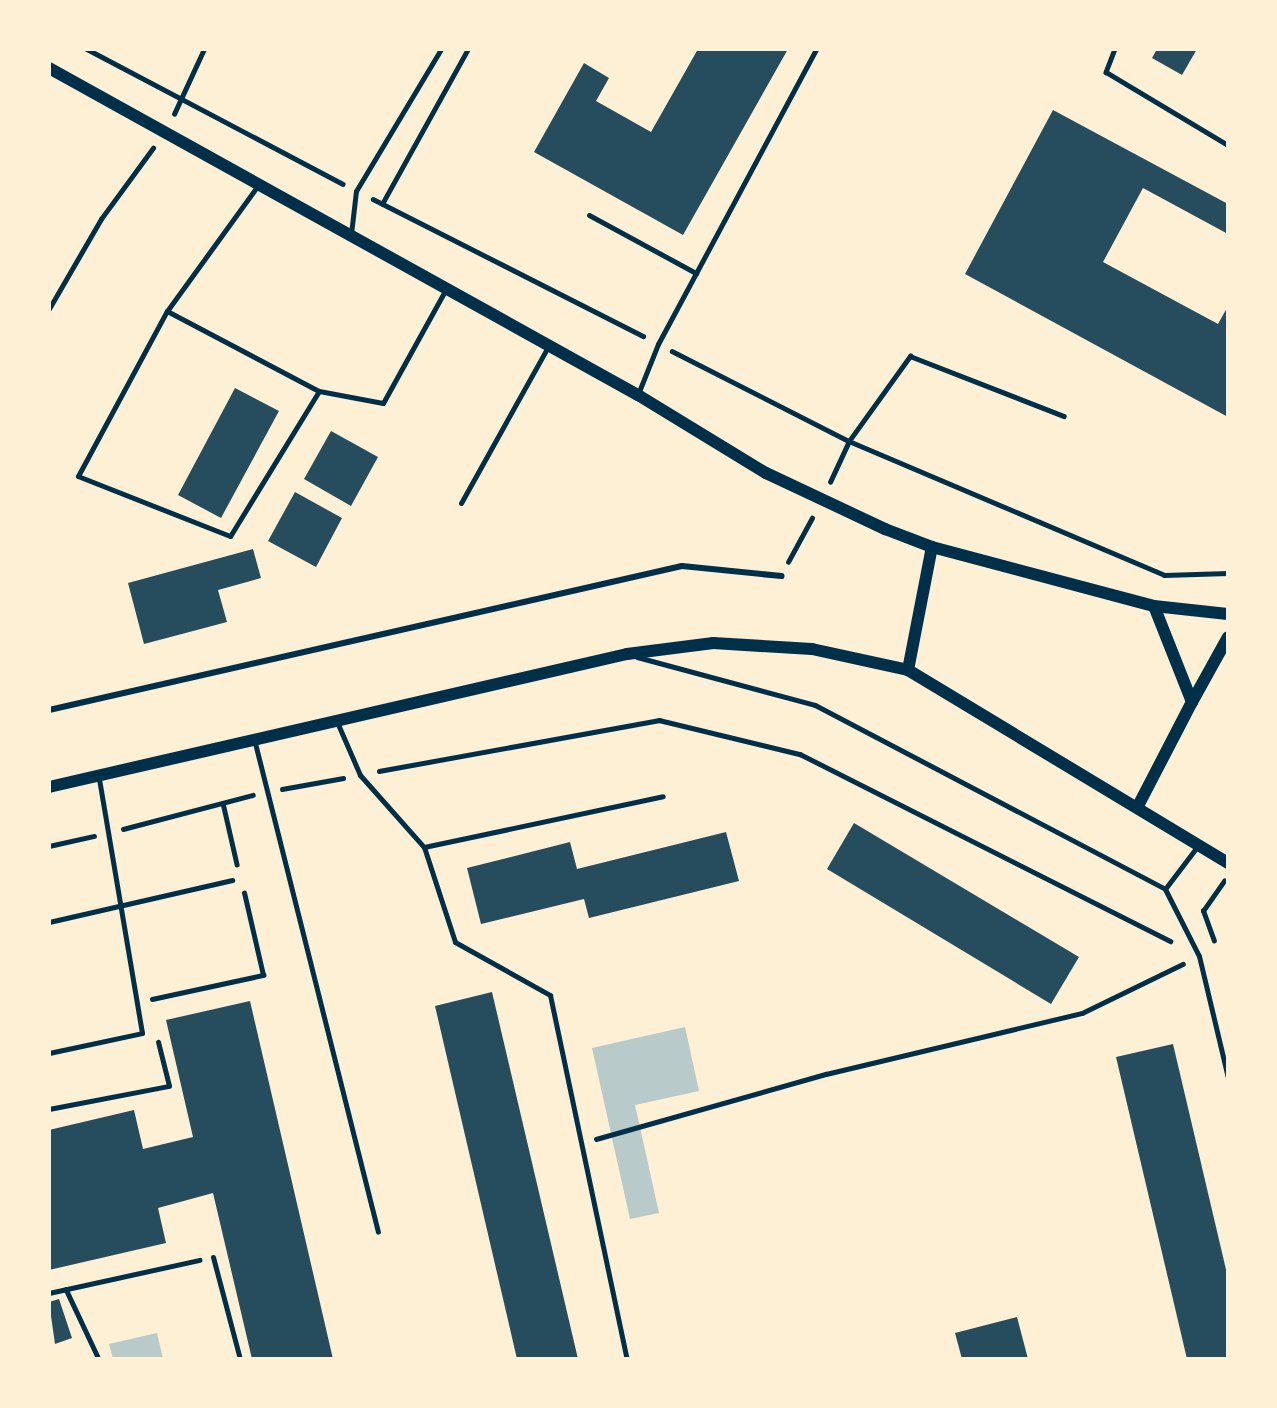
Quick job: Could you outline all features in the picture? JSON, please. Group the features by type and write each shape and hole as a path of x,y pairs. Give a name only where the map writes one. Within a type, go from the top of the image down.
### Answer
{"street":[{"path":"49,68 163,134 259,184 638,394 766,473 932,547 1154,606 1228,614"},
{"path":"908,670 932,547"},
{"path":"49,710 682,566 781,576"},
{"path":"1154,606 1192,702"},
{"path":"1138,806 1228,637"},
{"path":"49,787 335,719 627,654 725,644 812,649 908,670 1138,806 1228,863"}],"lane":[{"path":"351,237 356,191 441,49"},
{"path":"638,394 658,344 816,49"},
{"path":"259,184 167,311 78,476 230,536 319,391"},
{"path":"589,215 696,273"},
{"path":"167,311 319,391 383,403 446,289"},
{"path":"461,503 549,345"},
{"path":"627,654 815,705 1165,889 1199,957 1228,1078"},
{"path":"335,719 360,775 424,848 455,942 550,995 627,1359"},
{"path":"254,739 377,1232"},
{"path":"49,1053 142,1033 99,776"},
{"path":"424,848 663,796"},
{"path":"1165,889 1198,845"},
{"path":"49,922 232,880"},
{"path":"212,1257 240,1359"}],"path":[{"path":"87,49 181,102 849,441 1164,575 1228,573"},
{"path":"49,309 101,219 163,134 181,102 204,49"},
{"path":"382,204 468,49"},
{"path":"1115,49 1106,72 1228,145"},
{"path":"781,576 849,441 910,356 1064,416"},
{"path":"223,803 238,869"},
{"path":"49,846 108,834"},
{"path":"1218,954 1203,911 1228,874"},
{"path":"151,1012 148,1000 263,975 241,883"},
{"path":"598,1138 826,1074 1082,1013 1199,957"},
{"path":"49,1109 169,1086 157,1037"},
{"path":"49,1293 212,1257"},
{"path":"66,1289 99,1359"}],"shaded area":[{"path":"685,1027 699,1091 635,1105 659,1213 630,1219 592,1048"},
{"path":"157,1333 163,1359 113,1359 109,1344"}],"building":[{"path":"698,49 788,49 683,235 534,152 584,63 609,78 596,101 651,132"},
{"path":"1157,49 1197,49 1182,75 1152,58"},
{"path":"1053,110 1228,204 1228,234 1143,188 1103,262 1218,324 1228,306 1228,417 965,274"},
{"path":"235,388 279,411 221,518 178,495"},
{"path":"331,431 378,457 351,506 304,479"},
{"path":"295,492 342,518 316,567 268,541"},
{"path":"253,549 261,578 218,590 227,622 144,644 128,583"},
{"path":"854,823 1079,957 1051,1004 827,869"},
{"path":"726,832 739,881 589,918 584,899 481,924 467,868 570,842 577,869"},
{"path":"492,992 578,1359 517,1359 435,1006"},
{"path":"250,1001 333,1359 252,1359 213,1193 158,1208 166,1243 49,1270 49,1130 134,1110 143,1149 193,1137 166,1020"},
{"path":"1173,1044 1228,1278 1228,1359 1187,1359 1116,1057"},
{"path":"59,1299 72,1338 55,1344 49,1302"},
{"path":"1017,1317 1028,1359 962,1359 955,1333"}]}
